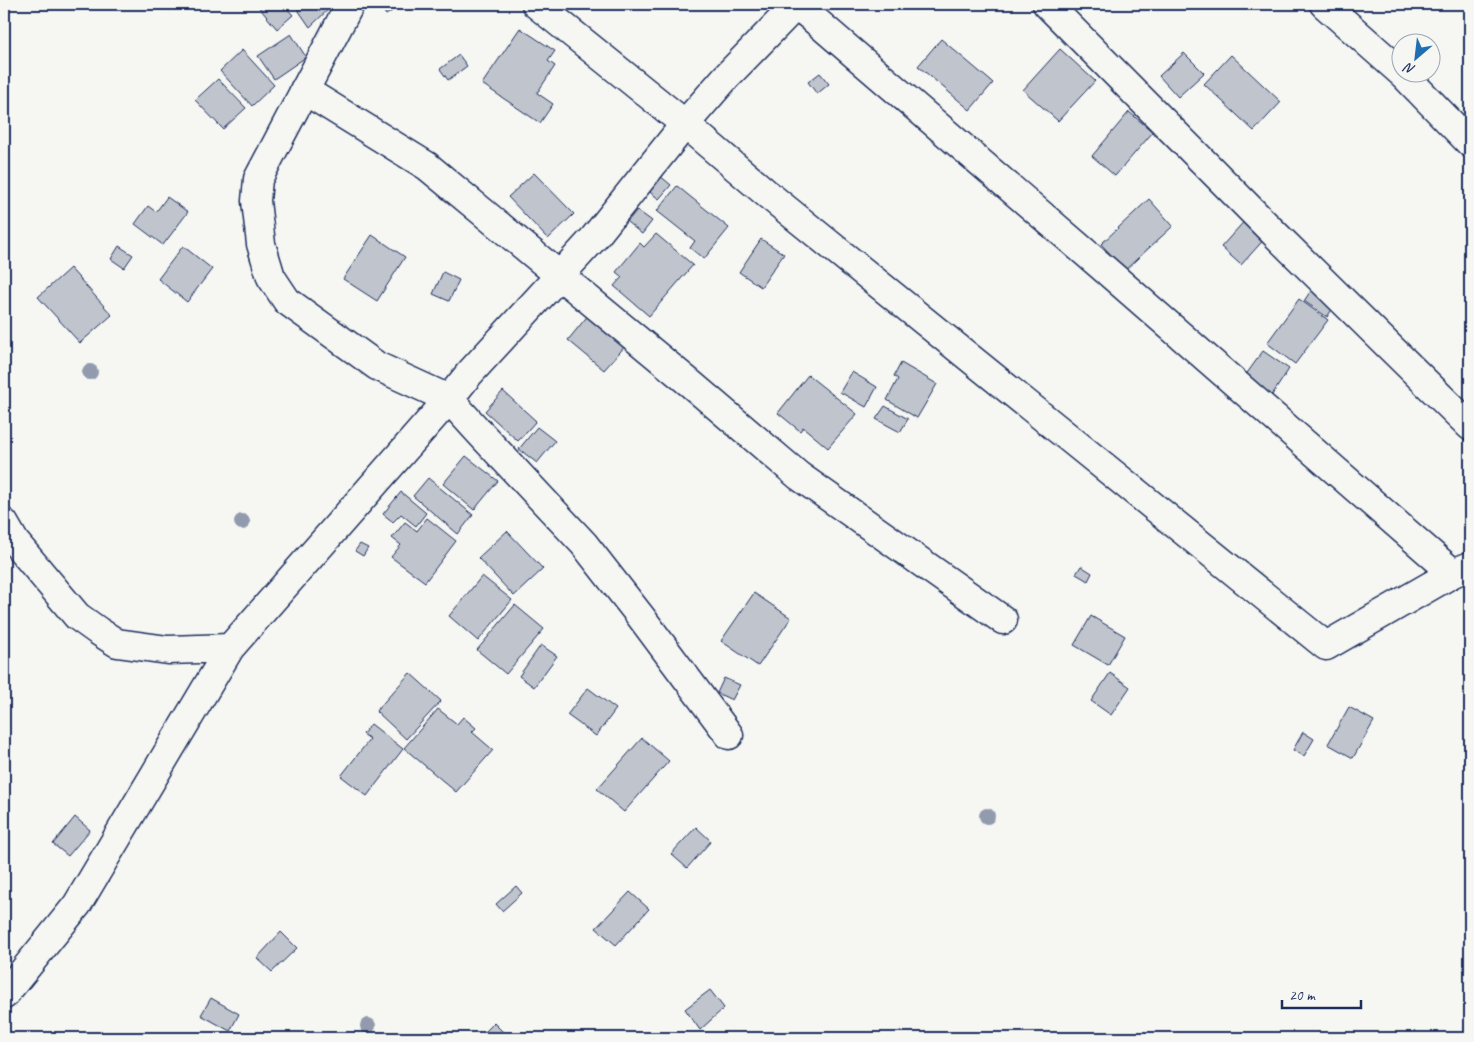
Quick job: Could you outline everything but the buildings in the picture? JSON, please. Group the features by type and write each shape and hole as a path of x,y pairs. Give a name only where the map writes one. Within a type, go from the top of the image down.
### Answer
{"street":[{"path":"350,4 258,178 256,201 261,244 271,277 287,301 377,366 450,399 584,544 729,735"},
{"path":"4,995 77,905 230,648 450,399 469,374 594,238 685,124 726,77 796,4 1101,266 1462,569 1326,646 766,193 685,124 536,4"},
{"path":"1047,4 1269,228 1470,426"},
{"path":"1324,4 1404,75 1470,143"},
{"path":"304,90 427,166 691,384 799,476 1003,620"},
{"path":"4,523 15,542 77,616 117,643 168,650 230,648"}]}
